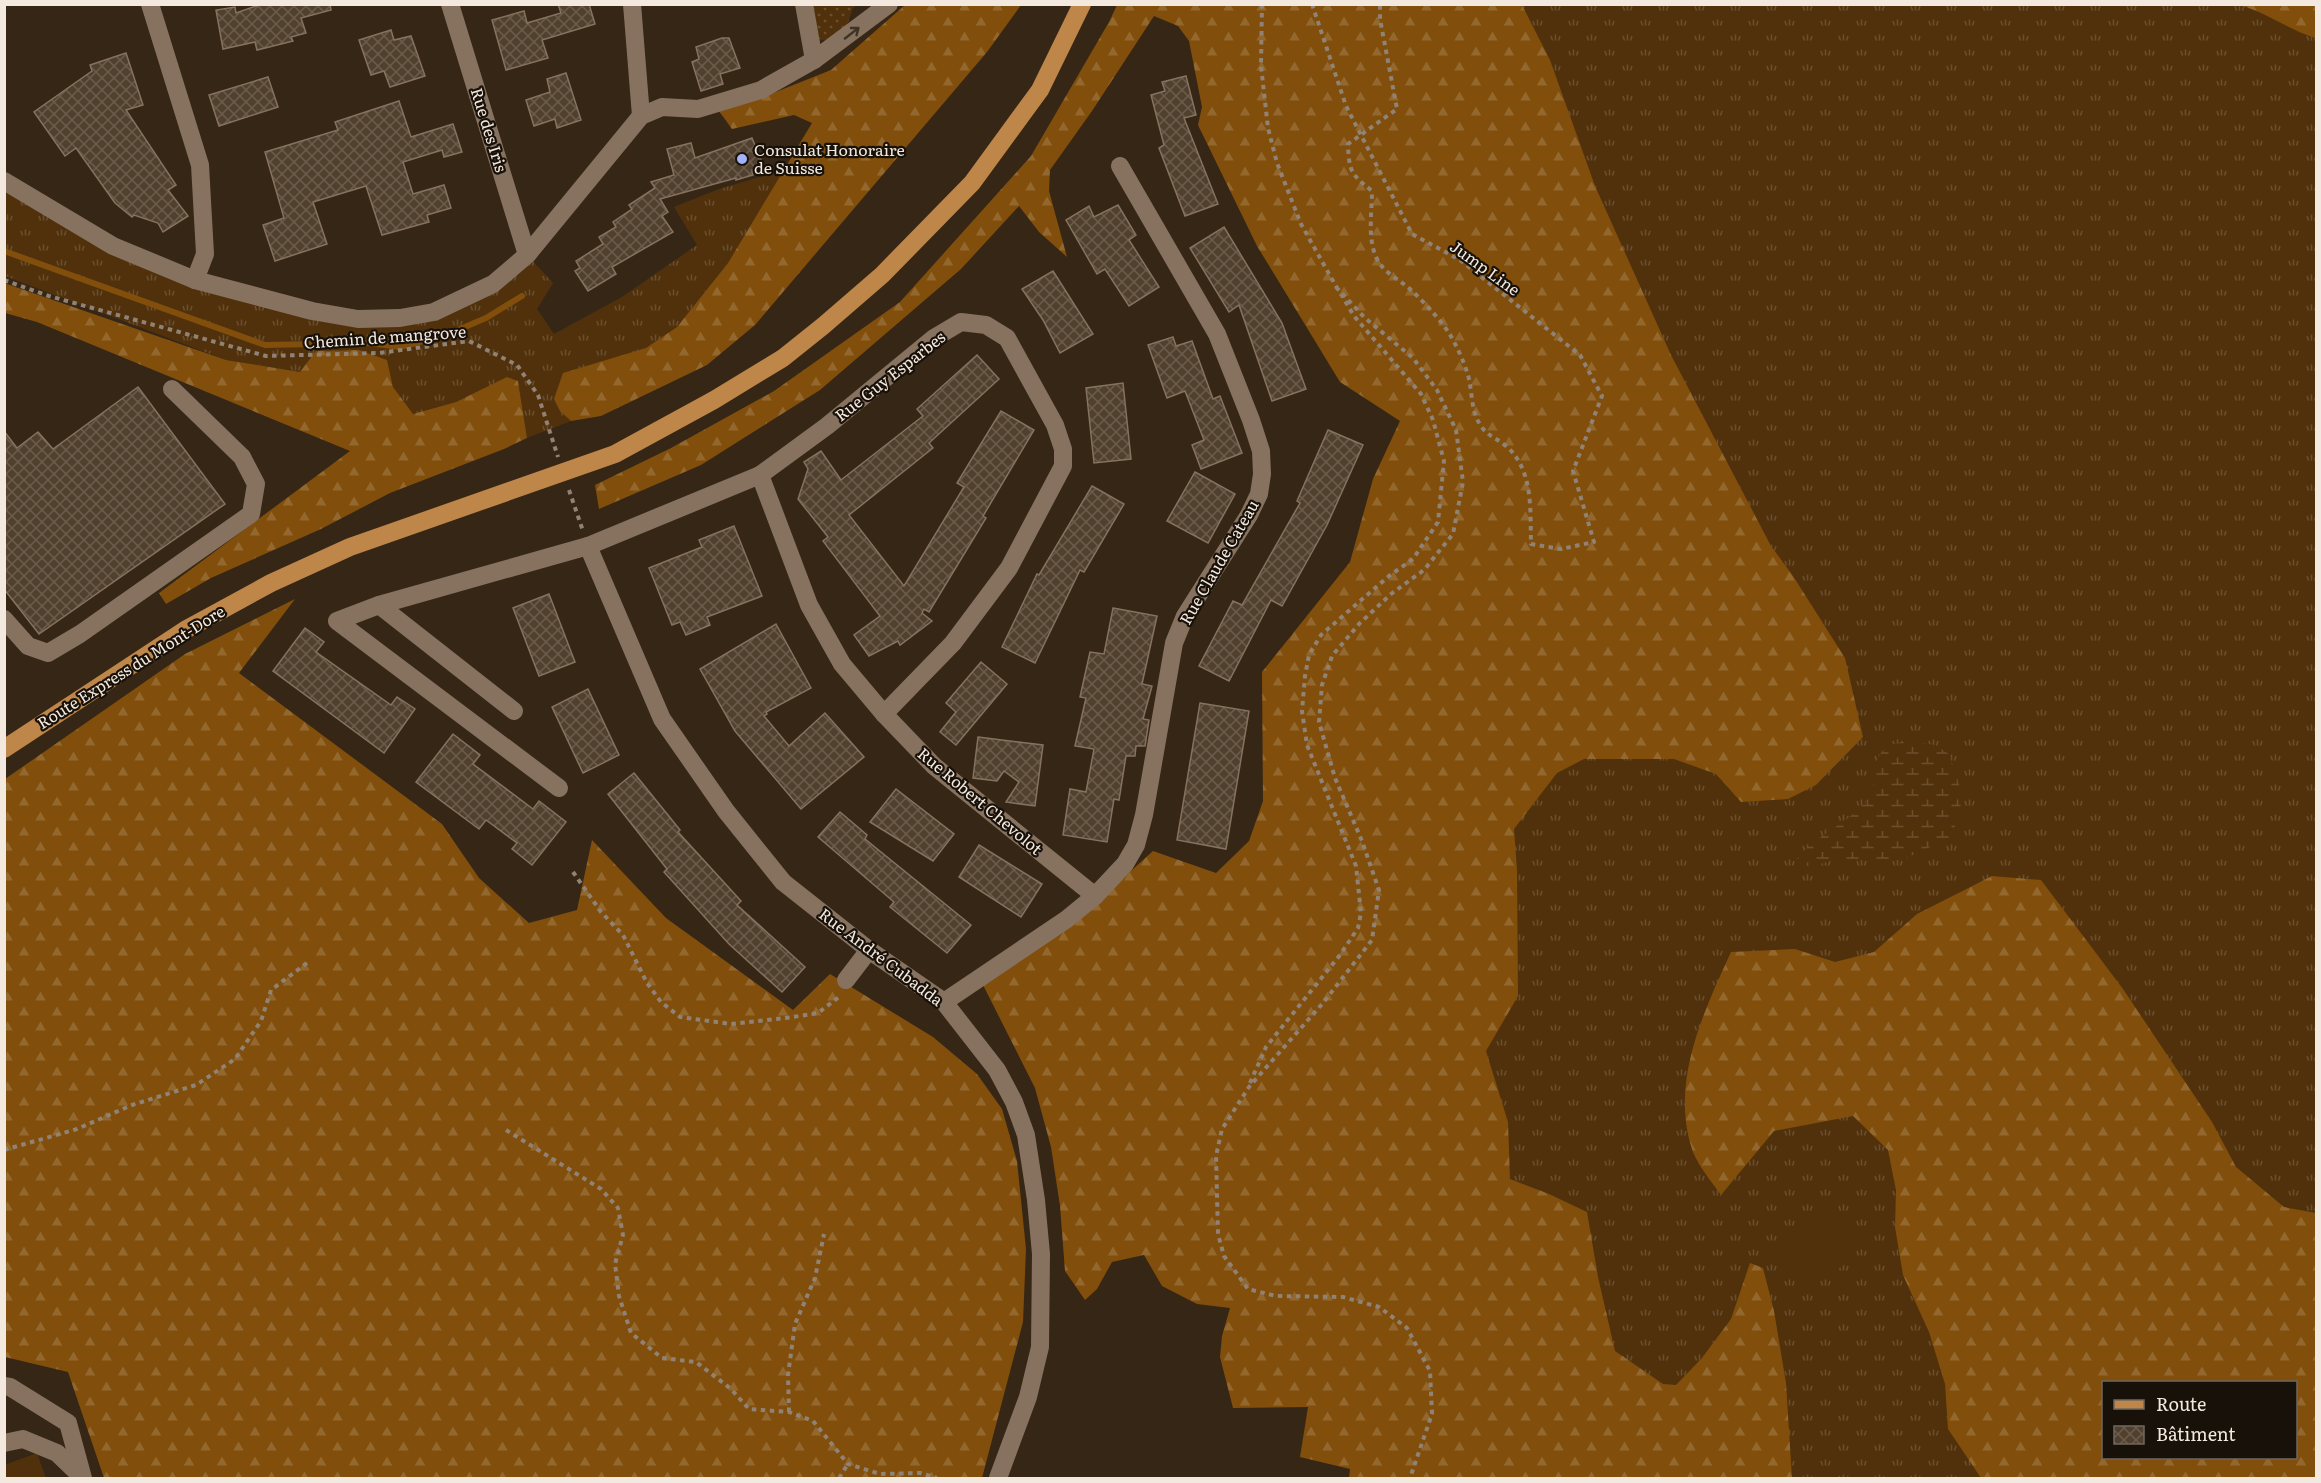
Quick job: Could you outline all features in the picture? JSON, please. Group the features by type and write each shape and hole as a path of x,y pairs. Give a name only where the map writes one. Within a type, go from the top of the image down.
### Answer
{"main road":[{"name":"Route Express du Mont-Dore","path":"4,749 184,630 272,583 350,547 615,454 714,400 783,358 824,326 882,275 978,173 1040,90 1082,4"}],"street":[{"path":"150,4 200,165 205,254 195,280"},
{"name":"Rue des Iris","path":"450,4 527,255"},
{"path":"632,4 641,116"},
{"path":"804,4 814,60"},
{"path":"4,181 113,246 195,280 312,311 358,319 400,318 434,312 493,284 527,255 641,116 662,107 698,109 761,90 814,60 889,4"},
{"name":"Rue Claude Cateau","path":"944,1002 1067,919 1095,897 1125,864 1136,845 1166,696 1174,643 1185,616 1249,515 1259,494 1262,474 1261,451 1217,334 1120,166"},
{"name":"Rue Guy Esparbes","path":"559,788 336,621 379,605 588,546 760,475 827,426 934,338 961,322 986,325 1007,338 1055,425 1063,449 1063,466 1009,568 953,643 884,714"},
{"path":"4,619 28,646 48,653 80,634 251,514 256,484 242,457 172,389"},
{"name":"Rue Robert Chevolot","path":"760,475 809,605 842,664 884,714 934,766 1095,897"},
{"name":"Rue André Cubadda","path":"588,546 662,719 726,811 783,882 869,950 944,1002 998,1070 1014,1102 1026,1135 1036,1200 1041,1254 1040,1347 1028,1397 998,1479"},
{"path":"379,605 514,711"},
{"path":"846,980 869,950"},
{"path":"4,1386 10,1387 68,1423 82,1478"},
{"path":"4,1443 23,1439 57,1452 82,1478"}],"path":[{"path":"1249,1087 1266,1047 1340,955 1358,928 1361,913 1356,867 1307,745 1302,711 1309,655 1321,635 1389,576 1413,559 1438,522 1444,461 1433,420 1421,394 1354,316 1301,224 1277,163 1268,128 1262,66 1262,4"},
{"name":"Jump Line","path":"1312,4 1346,106 1360,132 1362,137 1412,234 1460,260 1580,355 1602,396 1573,471 1594,542 1562,549 1531,544 1529,494 1521,464 1506,446 1487,436 1477,420 1468,375 1450,335 1432,312 1408,288 1386,271 1376,258 1371,236 1372,191 1359,181 1349,168 1348,144 1397,109 1380,19 1380,4"},
{"name":"Chemin de mangrove","path":"4,280 49,296 266,356 378,353 469,341 518,365 538,395 559,458"},
{"path":"1336,287 1365,318 1413,358 1437,390 1456,430 1463,482 1453,534 1424,570 1391,594 1359,624 1332,656 1322,685 1319,722 1335,778 1362,841 1379,890 1372,940 1323,1003 1249,1087 1222,1129 1216,1156 1218,1234 1224,1256 1248,1289 1276,1296 1343,1297 1379,1307 1407,1328 1430,1371 1432,1414 1410,1479"},
{"path":"566,479 588,546"},
{"path":"573,872 601,912 623,935 647,982 661,1002 680,1017 731,1024 818,1012 842,995 846,980"},
{"path":"4,1150 77,1129 132,1105 196,1085 235,1059 261,1021 272,990 307,963"},
{"path":"506,1130 601,1189 618,1209 622,1235 615,1264 619,1296 631,1333 662,1358 696,1362 731,1389 749,1409 789,1412 813,1421 848,1464 880,1474 920,1473 937,1479"},
{"path":"789,1412 788,1375 795,1324 815,1278 824,1234"},
{"path":"839,1479 848,1464"}],"green space":[{"path":"812,5 857,5 853,8 846,28 828,41 819,39"},
{"path":"905,5 1021,5 987,52 755,325 707,365 601,416 571,421 560,411 554,399 563,373 646,348 677,327 728,263 812,123 794,115 732,129 719,111 756,100 831,70"},
{"path":"1117,5 1522,5 1550,60 1595,186 1671,355 1771,546 1793,576 1845,658 1863,737 1816,785 1788,799 1741,802 1716,774 1674,759 1584,759 1557,773 1514,829 1517,870 1518,996 1486,1051 1508,1122 1510,1179 1587,1212 1598,1277 1615,1351 1663,1384 1676,1385 1702,1358 1731,1319 1750,1263 1763,1268 1774,1311 1786,1383 1792,1478 1349,1478 1350,1469 1300,1457 1308,1407 1233,1408 1220,1357 1222,1336 1230,1308 1197,1304 1162,1286 1144,1255 1112,1262 1097,1289 1085,1300 1065,1271 1060,1206 1051,1147 1035,1088 982,983 1081,916 1153,851 1216,873 1249,841 1263,801 1262,672 1350,562 1373,479 1400,421 1340,382 1257,246 1198,125 1202,107 1189,41 1178,26 1154,16 1050,170 1049,191 1067,257 1039,232 1019,206 961,269 820,390 701,465 599,509 595,485 671,448 774,391 900,302 1031,156"},
{"path":"1325,5 2316,5 2316,1478 1453,1478 1478,551"},
{"path":"2239,5 2316,5 2316,38 2259,12"},
{"path":"784,170 728,263 677,327 560,411 571,421 527,438 518,381 508,377 456,402 413,414 393,387 387,360 300,372 226,360 5,276 4,181 113,246 312,311 434,312 527,255 553,283 537,309 554,334 622,297 697,245 674,207 719,189"},
{"path":"4,283 226,360 300,372 316,351 359,350 387,360 393,387 413,414 456,402 507,377 518,381 527,438 390,493 321,529 211,578 166,604 159,593 350,451 37,322 5,313"},
{"path":"295,599 239,673 442,824 479,878 529,923 577,910 592,840 666,918 793,1010 830,974 933,1037 977,1074 1002,1109 1017,1161 1026,1249 1023,1322 982,1478 104,1478 68,1372 5,1357 5,779 185,654"},
{"path":"1909,741 1935,745 1949,754 1963,796 1952,837 1904,859 1881,863 1837,859 1810,867 1796,860 1812,844 1859,809 1867,800 1872,790 1877,761 1887,745"},
{"path":"1992,876 2041,880 2123,989 2212,1122 2236,1167 2284,1207 2316,1213 2316,1478 1981,1478 1948,1429 1945,1384 1929,1332 1903,1275 1895,1227 1896,1190 1888,1150 1853,1116 1774,1131 1721,1195 1693,1152 1687,1126 1685,1101 1687,1075 1700,1024 1731,952 1795,949 1835,962 1874,952 1917,914"},
{"path":"1842,1212 1846,1217 1851,1235 1849,1261 1830,1275 1806,1279 1785,1260 1782,1243 1810,1224"},
{"path":"37,1453 46,1478 5,1478 4,1465"}],"building":[{"path":"262,4 330,4 331,10 301,18 306,33 291,37 293,41 257,50 255,42 223,49 216,10 235,7 236,13"},
{"path":"558,4 589,4 595,24 542,40 548,58 506,70 492,20 524,11 527,23 561,13"},
{"path":"391,30 394,40 411,36 425,76 390,87 384,71 371,75 359,40"},
{"path":"722,38 729,38 740,68 720,74 723,84 701,91 692,62 699,59 696,47"},
{"path":"126,53 143,105 126,110 176,185 168,190 188,216 163,232 158,223 134,215 132,217 115,203 76,148 65,156 34,112 92,71 90,65"},
{"path":"566,73 581,120 557,128 555,119 534,126 526,100 550,92 547,79"},
{"path":"1186,76 1196,115 1184,118 1218,204 1185,216 1159,148 1164,145 1151,95 1165,91 1162,82"},
{"path":"268,77 278,107 219,126 209,95"},
{"path":"399,101 411,137 453,124 462,152 444,157 442,150 403,162 413,194 444,185 451,208 427,215 429,222 382,235 366,186 313,202 327,244 275,261 263,225 284,218 265,152 338,130 335,122"},
{"path":"752,138 764,167 752,170 753,175 660,199 668,212 662,216 673,232 612,267 616,274 588,291 575,271 580,268 576,261 603,244 599,237 616,227 613,222 632,209 629,205 655,188 651,182 674,175 667,149 691,143 695,158"},
{"path":"1118,205 1136,235 1129,240 1159,287 1129,306 1105,269 1097,274 1066,220 1089,206 1094,217"},
{"path":"1224,227 1282,323 1306,389 1272,401 1239,305 1229,312 1190,248"},
{"path":"1053,271 1093,334 1060,353 1043,320 1022,289"},
{"path":"1173,337 1176,346 1192,341 1213,399 1220,396 1242,453 1201,469 1192,445 1204,440 1185,391 1167,398 1148,345"},
{"path":"977,355 999,379 929,443 933,448 849,515 904,586 964,487 957,483 1001,411 1034,430 983,516 986,518 929,612 924,609 922,613 932,621 900,645 898,641 869,656 854,635 880,616 823,541 828,537 798,499 808,469 804,462 821,451 841,480 923,416 917,409"},
{"path":"1123,383 1131,459 1094,463 1086,388"},
{"path":"138,387 225,504 39,634 4,589 4,431 17,448 38,432 53,449"},
{"path":"1328,430 1363,445 1327,525 1282,606 1271,600 1229,681 1199,666 1233,601 1242,605 1300,503 1297,501"},
{"path":"1195,472 1235,494 1208,543 1167,521"},
{"path":"1092,486 1124,504 1084,572 1080,570 1035,663 1002,647 1037,574 1039,575"},
{"path":"734,526 762,596 707,617 710,625 686,635 680,622 672,625 649,568 702,547 699,540"},
{"path":"549,594 575,662 539,676 513,608"},
{"path":"1113,608 1157,616 1142,684 1152,686 1143,719 1149,720 1145,746 1136,746 1135,756 1126,756 1119,800 1114,799 1107,842 1063,835 1070,789 1086,792 1094,749 1075,746 1086,698 1080,697 1090,652 1104,654"},
{"path":"776,624 811,688 766,712 764,716 789,746 825,713 864,757 801,809 735,731 700,669"},
{"path":"305,628 324,642 316,652 391,705 397,697 415,709 384,753 273,671"},
{"path":"981,662 1007,684 956,745 940,732 956,712 946,703"},
{"path":"588,689 619,755 583,773 552,707"},
{"path":"1200,703 1249,711 1226,849 1177,840"},
{"path":"453,734 480,755 473,764 533,809 539,801 566,822 532,865 512,849 517,843 486,820 479,829 416,782"},
{"path":"978,737 1043,745 1035,806 1006,802 1019,782 1004,771 997,781 973,778"},
{"path":"634,773 680,830 678,832 741,901 737,905 805,967 782,992 729,944 664,872 667,869 608,794"},
{"path":"896,789 954,834 933,861 870,822"},
{"path":"840,812 867,835 865,839 971,925 947,953 890,907 894,902 818,837"},
{"path":"979,845 1042,884 1021,917 959,877"}],"waterway":[{"path":"4,251 265,345 369,343 400,347 446,335 486,318 522,296"}],"place":[{"name":"Consulat Honoraire de Suisse","path":"742,159"}]}
